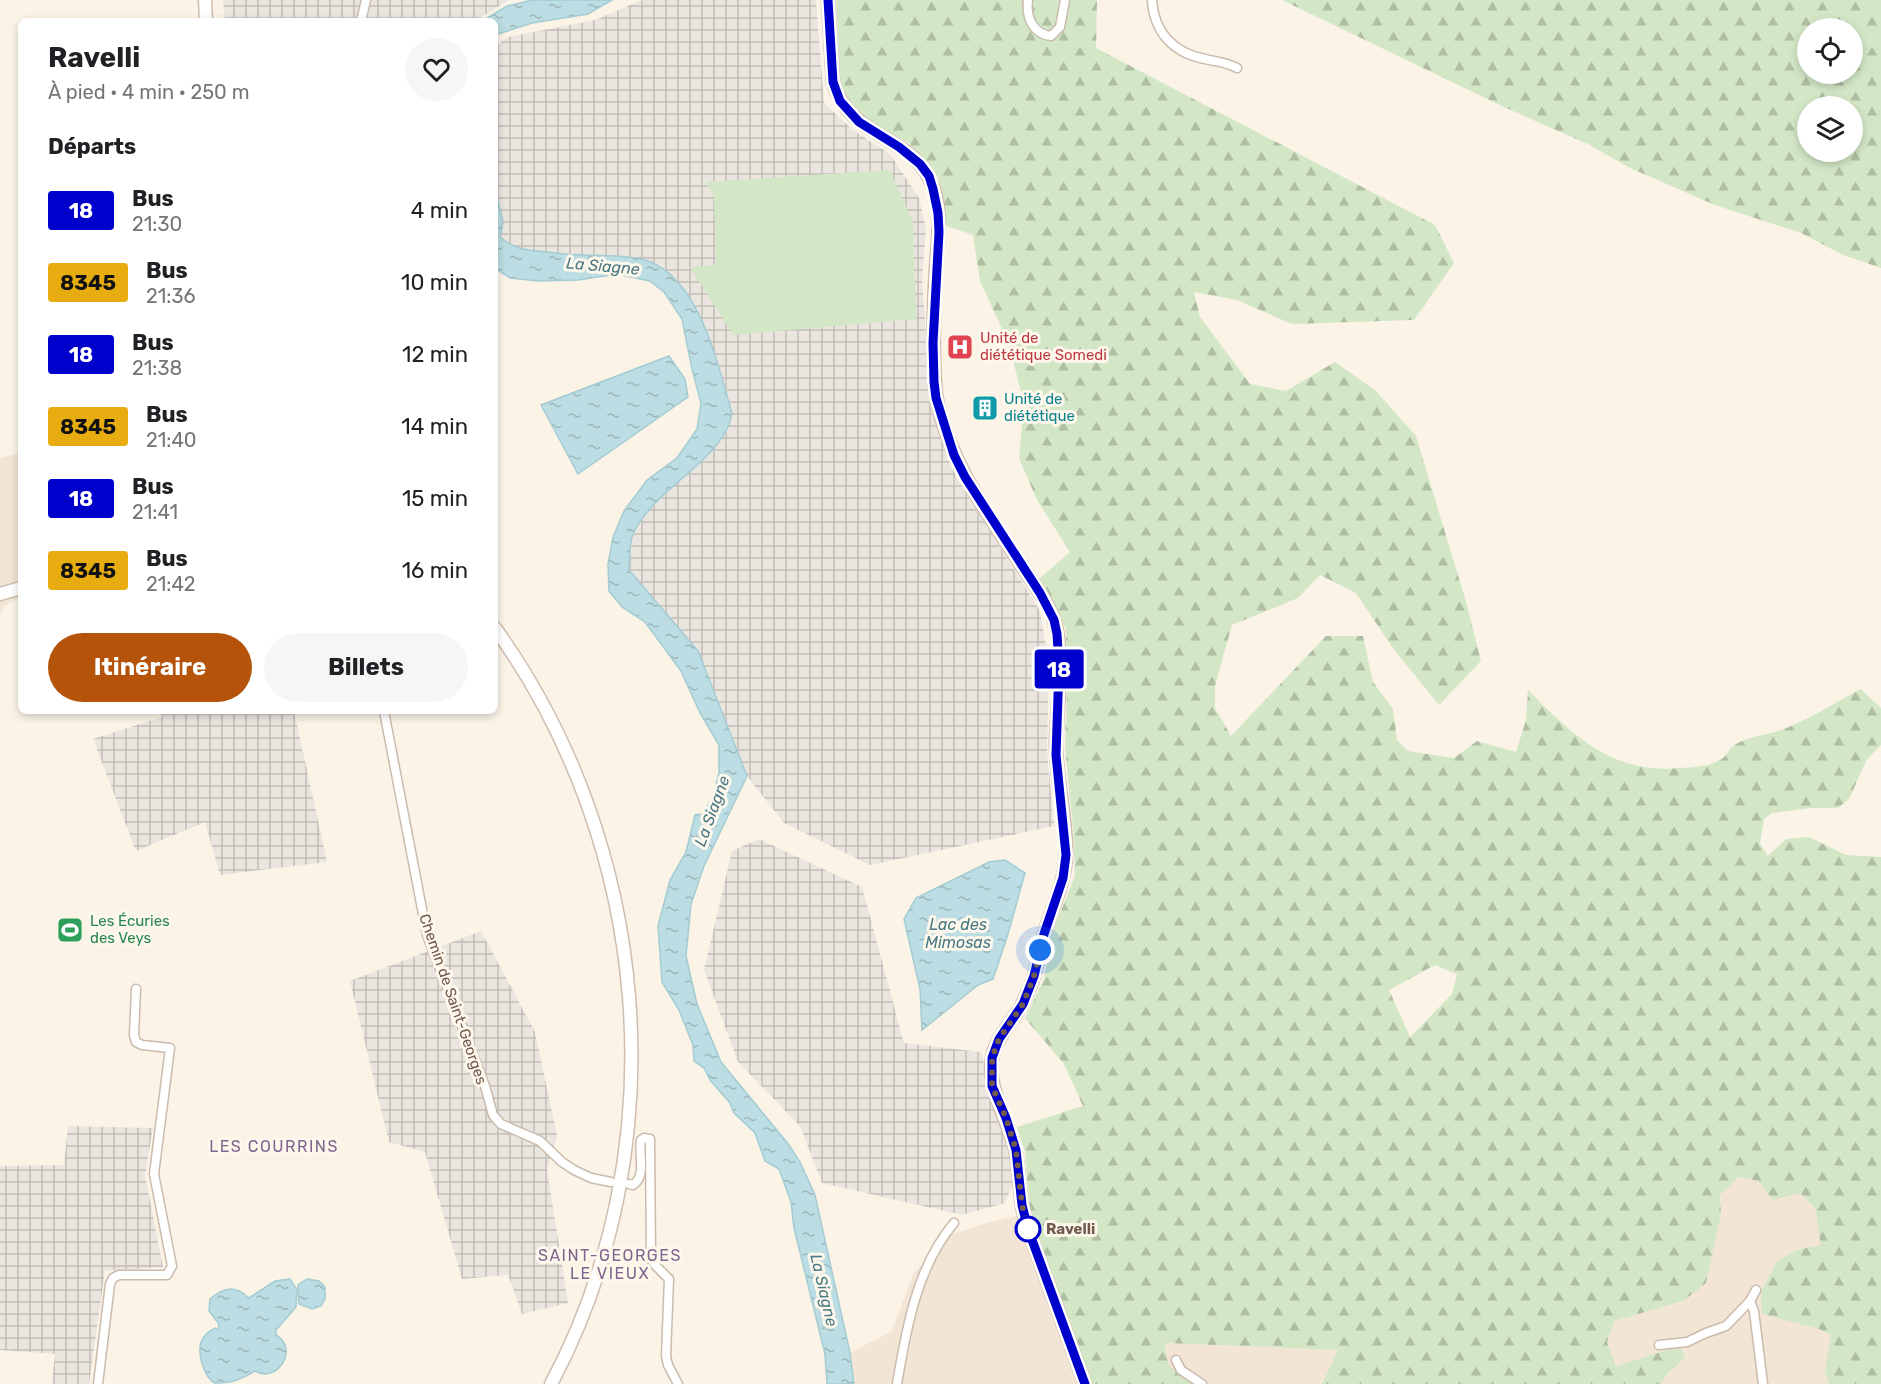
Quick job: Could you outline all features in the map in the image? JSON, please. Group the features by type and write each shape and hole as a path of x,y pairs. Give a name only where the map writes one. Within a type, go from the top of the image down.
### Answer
{"main road":[{"path":"205,0 206,18"},
{"path":"828,0 833,82 840,101 859,122 899,147 920,164 929,176 933,189 939,232 933,343 934,382 936,398 954,455 965,477 1040,593 1054,620 1057,634 1059,667 1056,755 1066,855 1063,878 1044,934 1034,976 1023,1004 999,1039 992,1058 992,1086 1006,1118 1016,1150 1022,1205 1028,1229 1084,1384"},
{"path":"0,594 18,589"},
{"path":"498,632 528,677 565,747 594,820 614,891 630,994 631,1089 626,1145 616,1204 594,1285 578,1327 551,1384"}],"street":[{"path":"362,18 366,0"},
{"path":"1028,0 1027,14 1034,26 1051,36 1060,27 1065,0"},
{"path":"1152,0 1157,27 1169,42 1185,53 1224,62 1237,68"},
{"name":"Chemin de Saint-Georges","path":"385,714 427,935 478,1068 493,1115 501,1124 540,1141 574,1170 591,1178 611,1182"},
{"path":"98,1384 110,1284 113,1278 119,1275 167,1275 172,1266 154,1174 170,1048 142,1045 136,1042 134,1035 136,989"},
{"path":"629,1184 633,1185 639,1181 641,1140 650,1138 651,1259 669,1279 666,1356 678,1384"},
{"path":"897,1384 914,1303 936,1246 954,1223"},
{"path":"1659,1346 1687,1342 1706,1332 1726,1326 1750,1301 1756,1290"},
{"path":"1750,1301 1754,1311 1763,1384"},
{"path":"1176,1360 1181,1370 1203,1384"}],"shaded area":[{"path":"223,0 509,0 480,18 225,18"},
{"path":"642,0 816,0 824,103 853,130 890,154 919,198 926,230 922,279 929,377 938,430 957,478 1040,611 1049,664 1047,751 1054,826 870,865 784,823 747,776 698,651 629,570 632,538 646,513 697,464 730,424 661,266 641,259 563,254 512,247 498,236 498,45 508,37 595,20"},
{"path":"18,454 18,599 4,606 0,617 0,458"},
{"path":"161,714 295,714 327,862 220,875 205,822 136,851 93,739 162,717"},
{"path":"759,839 862,887 904,1043 981,1052 1015,1179 1005,1203 962,1215 822,1183 800,1126 738,1062 704,970 732,851"},
{"path":"481,931 535,1032 557,1136 547,1169 568,1303 522,1314 508,1275 462,1279 425,1152 389,1142 350,981"},
{"path":"68,1126 153,1128 145,1175 163,1267 105,1271 89,1384 52,1384 55,1354 0,1350 0,1166 64,1165"},
{"path":"1739,1177 1758,1181 1773,1200 1800,1193 1815,1208 1822,1245 1797,1250 1819,1329 1831,1336 1825,1370 1829,1384 1661,1384 1668,1373 1685,1358 1616,1366 1607,1342 1614,1321 1683,1301 1714,1242 1721,1214 1720,1195"},
{"path":"1030,1213 1091,1384 854,1384 850,1353 892,1331 913,1274 952,1234"},
{"path":"1163,1343 1338,1350 1322,1384 1200,1384 1169,1366"}],"green space":[{"path":"836,0 1097,0 1096,48 1435,225 1454,263 1414,320 1292,324 1237,300 1194,292 1200,317 1250,384 1286,391 1335,362 1376,391 1416,436 1467,605 1481,661 1439,705 1392,647 1356,593 1320,575 1298,598 1232,625 1215,686 1215,708 1231,736 1326,636 1363,636 1373,682 1393,709 1397,740 1408,751 1454,758 1477,741 1516,752 1526,720 1528,690 1561,722 1595,748 1634,765 1656,768 1696,767 1715,762 1722,759 1736,744 1794,725 1861,689 1881,708 1881,745 1867,759 1849,799 1838,808 1811,808 1772,813 1764,819 1760,843 1768,856 1786,839 1809,837 1846,855 1881,857 1881,1384 1829,1384 1825,1370 1831,1335 1819,1329 1762,1314 1761,1292 1777,1261 1797,1250 1821,1245 1815,1208 1800,1193 1773,1200 1758,1181 1739,1177 1720,1195 1721,1214 1706,1283 1683,1301 1614,1321 1607,1342 1616,1366 1680,1346 1685,1358 1668,1373 1661,1384 1322,1384 1338,1350 1164,1343 1169,1366 1200,1384 1091,1384 1030,1213 1025,1152 1017,1127 1083,1106 1064,1064 1025,1018 1044,979 1052,933 1075,876 1073,827 1065,748 1066,629 1039,579 1070,552 1037,500 1019,458 1024,404 1009,344 980,281 973,235 944,225 939,179 909,143 862,118 841,91","holes":["1435,965 1457,974 1452,994 1410,1037 1389,990"]},
{"path":"1282,0 1881,0 1881,268 1841,254 1801,233 1715,205 1630,168 1588,144 1506,108"},
{"path":"890,170 913,222 916,319 733,335 690,267 716,265 714,198 706,182"}],"water":[{"path":"533,0 612,0 588,14 532,23 498,34 498,18 487,18 507,6"},
{"name":"La Siagne","path":"498,201 503,222 500,237 525,250 630,257 661,267 678,282 691,301 703,322 720,370 732,413 726,430 716,446 702,461 654,504 641,520 631,541 629,570 698,651 747,776 704,866 691,904 686,956 697,1004 721,1062 789,1145 800,1162 815,1195 850,1353 854,1384 827,1384 825,1354 794,1228 791,1202 779,1169 765,1161 755,1133 734,1113 730,1103 710,1080 704,1068 694,1061 693,1045 679,1010 662,982 658,926 670,880 686,852 695,815 703,814 713,796 719,773 719,745 700,713 681,671 645,622 622,607 609,591 608,564 613,537 624,511 647,480 677,458 697,429 701,403 682,319 664,292 650,281 617,274 578,280 538,281 510,278 498,270"},
{"path":"669,356 685,379 688,397 578,474 541,405"},
{"name":"Lac des Mimosas","path":"1005,860 1025,873 993,979 978,985 922,1030 920,989 904,919 916,898 989,862"},
{"path":"290,1279 297,1290 296,1307 276,1330 276,1335 283,1341 286,1348 283,1363 271,1373 263,1374 255,1371 241,1379 226,1383 215,1383 211,1380 204,1369 200,1355 201,1342 206,1334 215,1328 218,1330 219,1324 209,1311 210,1299 230,1289 239,1291 249,1298 275,1281"},
{"path":"307,1279 319,1281 325,1287 325,1299 321,1306 312,1309 299,1304 298,1285"}],"bus line":[{"name":"18","path":"828,0 833,82 840,101 859,122 899,147 920,164 929,176 933,189 939,232 933,343 934,382 946,434 965,477 1040,593 1054,620 1057,634 1059,667 1056,755 1066,855 1063,878 1044,934 1034,976 1023,1004 999,1039 992,1058 992,1086 1006,1118 1016,1150 1022,1205 1028,1229 1085,1384"}],"place":[{"name":"Unité de diététique Somedi","path":"960,347"},
{"name":"Unité de diététique","path":"985,408"},
{"name":"Les Écuries des Veys","path":"70,930"},
{"name":"Ravelli","path":"1028,1229"}],"district":[{"name":"LES COURRINS","path":"274,1146"},
{"name":"SAINT-GEORGES LE VIEUX","path":"610,1264"}],"route":[{"path":"1028,1229 1022,1205 1016,1150 1006,1118 992,1086 992,1058 999,1039 1023,1004 1034,976 1040,950"}]}
